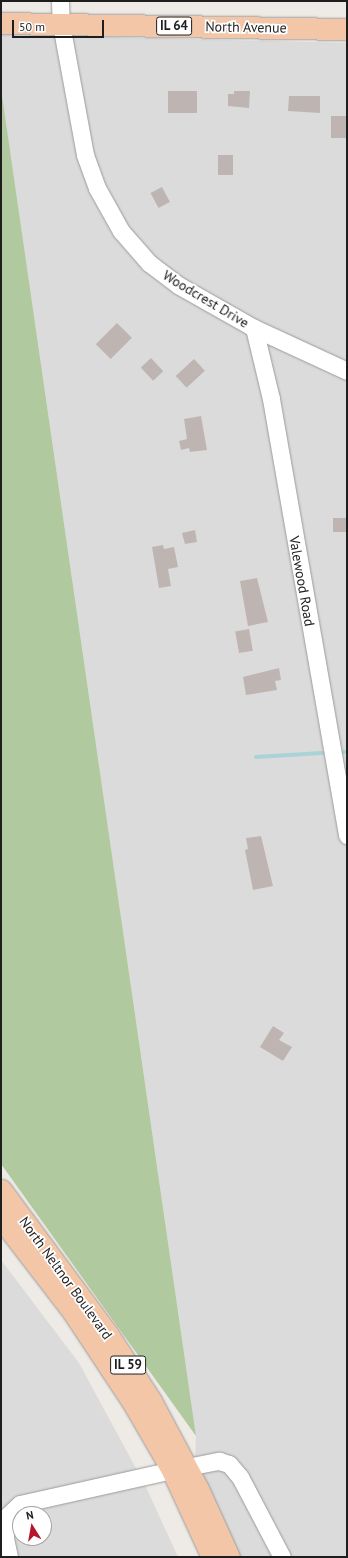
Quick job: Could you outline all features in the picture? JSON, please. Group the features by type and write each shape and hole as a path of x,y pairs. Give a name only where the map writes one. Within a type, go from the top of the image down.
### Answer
{"main road":[{"name":"North Avenue","path":"1,23 347,29"},
{"name":"North Neltnor Boulevard","path":"1,1190 107,1333 151,1401 179,1468 212,1557"},
{"name":"North Neltnor Boulevard","path":"1,1218 98,1348 179,1468 229,1557"}],"street":[{"name":"Woodcrest Drive","path":"60,1 61,24 85,155 97,188 121,231 149,263 178,285 254,328 347,371"},
{"name":"Valewood Road","path":"254,328 271,399 347,835"},
{"path":"9,1557 5,1538 6,1517 20,1504 179,1468 220,1461 229,1464 240,1477 282,1557"}],"shaded area":[{"path":"1,34 347,43 347,1557 240,1557 195,1456 196,1436 1,88"},
{"path":"1,1260 79,1363 145,1485 178,1557 1,1557"}],"green space":[{"path":"1,88 196,1436 1,1164"}],"building":[{"path":"168,91 197,91 197,113 168,113"},
{"path":"234,91 250,91 249,108 228,106 228,94 234,94"},
{"path":"289,96 320,96 320,113 288,111"},
{"path":"331,116 347,116 347,138 331,138"},
{"path":"218,155 233,155 233,175 218,175"},
{"path":"162,187 170,202 159,208 151,193"},
{"path":"117,323 132,338 111,359 96,344"},
{"path":"151,358 163,371 153,381 141,368"},
{"path":"194,359 205,371 187,388 176,376"},
{"path":"201,416 207,450 190,452 189,448 181,450 179,441 187,439 184,419"},
{"path":"333,518 347,518 347,532 333,532"},
{"path":"195,530 197,542 185,544 182,533"},
{"path":"163,545 164,549 174,547 178,567 168,569 171,586 159,588 152,547"},
{"path":"257,578 268,622 248,626 240,581"},
{"path":"249,629 253,651 239,653 235,631"},
{"path":"279,668 281,680 275,681 277,690 246,695 243,677"},
{"path":"261,836 273,886 253,890 245,850 248,849 246,838"},
{"path":"273,1026 284,1033 279,1040 292,1047 283,1061 260,1047"}],"waterway":[{"path":"338,752 347,752"},
{"path":"256,757 322,753"}]}
